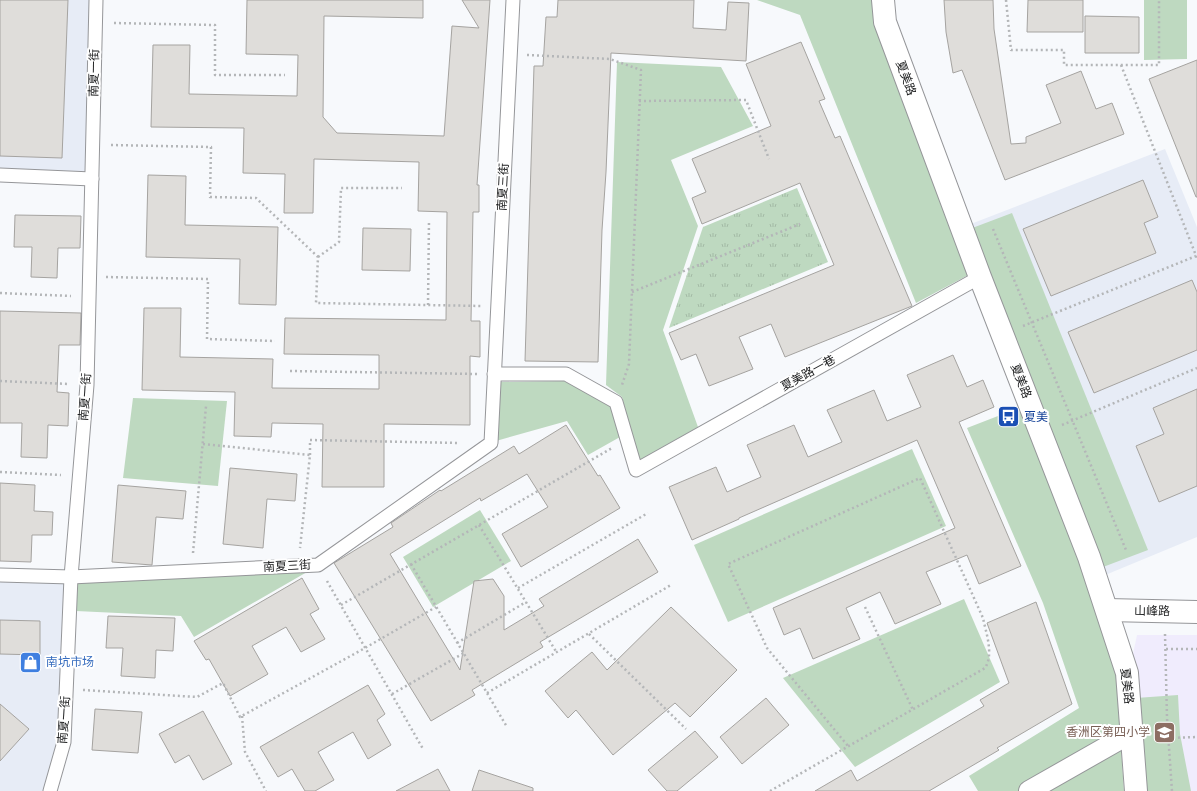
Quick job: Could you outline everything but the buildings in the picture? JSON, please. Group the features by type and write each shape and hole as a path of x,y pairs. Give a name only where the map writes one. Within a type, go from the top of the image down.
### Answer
{"street":[{"name":"夏美路","path":"883,0 885,22 980,277 1089,557 1127,672 1136,791"},
{"name":"山峰路","path":"1107,610 1197,612"},
{"path":"1029,791 1131,733"}],"lane":[{"name":"南夏一街","path":"50,791 64,742 71,577 87,385 96,0"},
{"name":"南夏三街","path":"0,575 71,577 318,565 491,443 513,0"},
{"path":"0,175 92,179"},
{"name":"夏美路一巷","path":"627,439 636,470 980,277"},
{"path":"494,374 566,374 616,402 627,439"}],"path":[{"path":"1006,0 1011,50 1064,50 1064,65 1159,65 1159,0"},
{"path":"95,22 215,26 215,75 285,76"},
{"path":"510,54 610,59 641,70 629,364 622,386"},
{"path":"1002,334 1197,257 1121,65"},
{"path":"640,101 746,100 769,159"},
{"path":"92,144 211,147 210,197 256,198 318,257 316,303 497,306"},
{"path":"318,257 338,242 341,188 402,188"},
{"path":"428,305 429,220"},
{"path":"632,292 800,224"},
{"path":"993,229 1126,550"},
{"path":"90,277 208,279 207,338 275,341"},
{"path":"0,293 89,297"},
{"path":"1041,434 1197,368"},
{"path":"290,370 494,374"},
{"path":"0,381 87,385"},
{"path":"192,571 206,406"},
{"path":"341,605 627,439"},
{"path":"298,566 310,455 310,440 491,443"},
{"path":"203,444 310,455"},
{"path":"0,472 79,476"},
{"path":"770,791 985,668 988,663 988,640 982,618 920,478 728,564 767,648 848,746"},
{"path":"518,588 648,513"},
{"path":"479,525 557,653"},
{"path":"411,564 507,727"},
{"path":"318,565 423,749"},
{"path":"488,694 671,585"},
{"path":"457,643 526,602"},
{"path":"242,716 436,607"},
{"path":"865,607 913,710"},
{"path":"1165,612 1168,738 1172,791"},
{"path":"589,634 686,729"},
{"path":"1166,649 1197,649"},
{"path":"392,694 464,653"},
{"path":"67,689 198,697 223,683 240,717 242,716"},
{"path":"242,716 245,752 266,791"},
{"path":"1168,738 1197,737"}],"shaded area":[{"path":"0,0 94,0 90,178 0,174"},
{"path":"1165,149 1197,227 1197,537 1098,578 963,227"},
{"name":"南坑市场","path":"0,580 66,582 60,742 44,791 0,791"},
{"name":"香洲区第四小学","path":"1137,635 1197,635 1197,791 1139,791 1129,673"}],"green space":[{"path":"757,0 877,0 974,272 916,303 800,15"},
{"path":"1144,0 1187,0 1187,59 1144,60"},
{"path":"617,62 721,67 753,126 671,160 698,226 663,330 698,427 639,461 622,397 606,385"},
{"path":"797,188 828,262 669,328 703,227"},
{"path":"1012,213 1148,550 1103,567 967,230"},
{"path":"564,381 610,405 620,437 588,455 567,421 496,441 500,382"},
{"path":"133,398 227,401 218,486 123,478"},
{"path":"1024,406 1069,526 1116,674 1124,791 978,791 969,776 1079,708 1043,603 967,428"},
{"path":"912,449 946,526 728,622 694,545"},
{"path":"480,510 511,561 433,607 403,557"},
{"path":"314,568 194,637 181,616 76,611 78,580"},
{"path":"964,599 1000,682 855,767 783,678"},
{"path":"1178,695 1180,734 1191,791 1142,791 1136,698"}],"place":[{"name":"夏美","path":"1008,417"},
{"name":"南坑市场","path":"31,662"},
{"name":"香洲区第四小学","path":"1165,732"}]}
